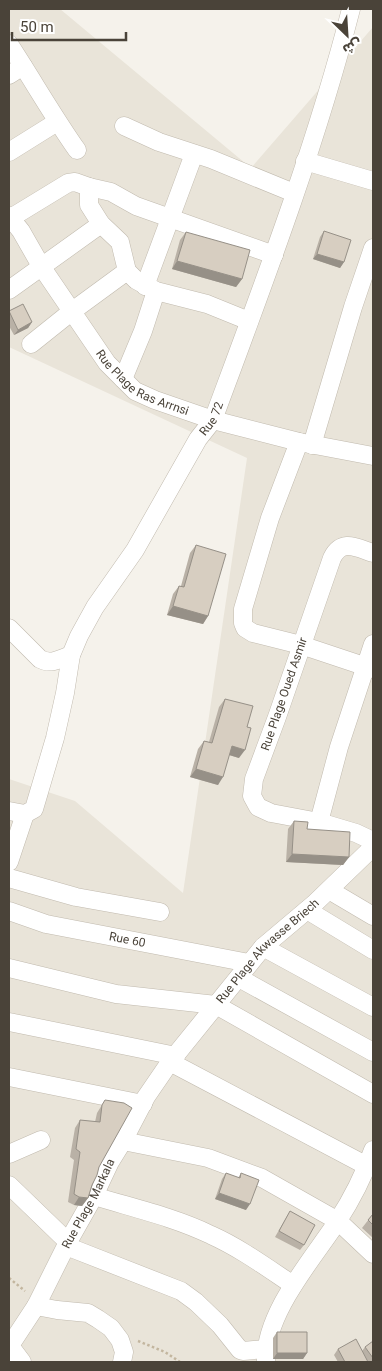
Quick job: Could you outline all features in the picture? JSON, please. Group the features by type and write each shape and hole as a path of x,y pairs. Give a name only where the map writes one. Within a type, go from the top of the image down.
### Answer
{"street":[{"name":"Rue 72","path":"9,862 23,811 55,738 71,655 79,636 95,607 135,550 194,446 213,420 274,255 334,71 350,9"},
{"path":"9,44 16,70 77,150"},
{"path":"9,152 57,122"},
{"path":"124,126 159,142 211,159 294,193"},
{"path":"123,378 143,331 151,289 170,218 194,154"},
{"path":"305,161 373,181"},
{"path":"9,218 68,183 75,182 110,192 136,206 274,255"},
{"path":"89,187 89,204 101,224 120,242 127,271 136,280 151,289 208,304 249,321"},
{"name":"Rue Plage Ras Arrnsi","path":"9,218 21,231 41,266 107,363 135,391 213,420 305,444 373,456"},
{"path":"9,290 101,224"},
{"path":"370,667 301,645 252,633 245,628 242,614 270,518 305,444 373,248"},
{"path":"31,344 127,271"},
{"name":"Rue Plage Oued Asmir","path":"319,822 271,813 258,808 253,802 252,789 334,553 341,547 350,546 373,553"},
{"path":"9,628 40,659 46,662 52,662 71,655"},
{"path":"373,644 370,667 339,747 319,822 356,833 373,841"},
{"name":"Rue Plage Akwasse Briech","path":"173,1059 263,947 329,890 373,846"},
{"path":"9,878 76,897 160,912"},
{"path":"329,890 373,916"},
{"path":"307,910 373,950"},
{"name":"Rue 60","path":"9,911 46,924 249,963"},
{"path":"263,947 373,1007"},
{"path":"9,968 116,994 216,1005 373,1094"},
{"path":"239,978 373,1052"},
{"path":"9,1022 173,1059 370,1158 338,1221 293,1284 276,1319 266,1356 240,1350 220,1325 196,1302 181,1291 67,1244 9,1184"},
{"name":"Rue Plage Markala","path":"9,1346 37,1304 110,1162 143,1104 173,1059"},
{"path":"9,1077 143,1104"},
{"path":"9,1154 42,1140"},
{"path":"123,1141 208,1158 262,1178 338,1221 373,1254"},
{"path":"94,1196 179,1222 210,1234 238,1248 293,1284"},
{"path":"37,1304 57,1310 88,1313 112,1328 123,1348 122,1362"},
{"path":"9,1346 22,1362"}],"path":[{"path":"9,1278 37,1304"},
{"path":"117,1335 155,1348 180,1362"}],"shaded area":[{"path":"9,9 60,9 251,168 373,27 373,1362 9,1362 9,779 75,801 183,893 247,458 9,347"}],"building":[{"path":"324,231 351,240 344,262 317,254"},
{"path":"186,232 250,250 242,279 177,261"},
{"path":"23,304 32,322 18,330 9,311"},
{"path":"196,545 226,554 208,616 173,606 179,586 184,587"},
{"path":"225,699 253,706 247,727 251,728 245,750 232,746 223,777 196,769 204,741 212,743"},
{"path":"294,821 308,822 307,829 350,832 349,857 292,854"},
{"path":"105,1100 124,1103 132,1108 99,1167 88,1198 79,1197 74,1194 80,1152 76,1149 80,1120 100,1122 102,1105"},
{"path":"226,1173 240,1178 241,1173 259,1180 250,1204 219,1193"},
{"path":"290,1211 315,1225 304,1245 279,1231"},
{"path":"373,1214 373,1225 368,1220"},
{"path":"277,1332 307,1332 307,1353 277,1353"},
{"path":"356,1339 368,1362 345,1362 338,1349"},
{"path":"373,1341 373,1358 365,1347"}]}
